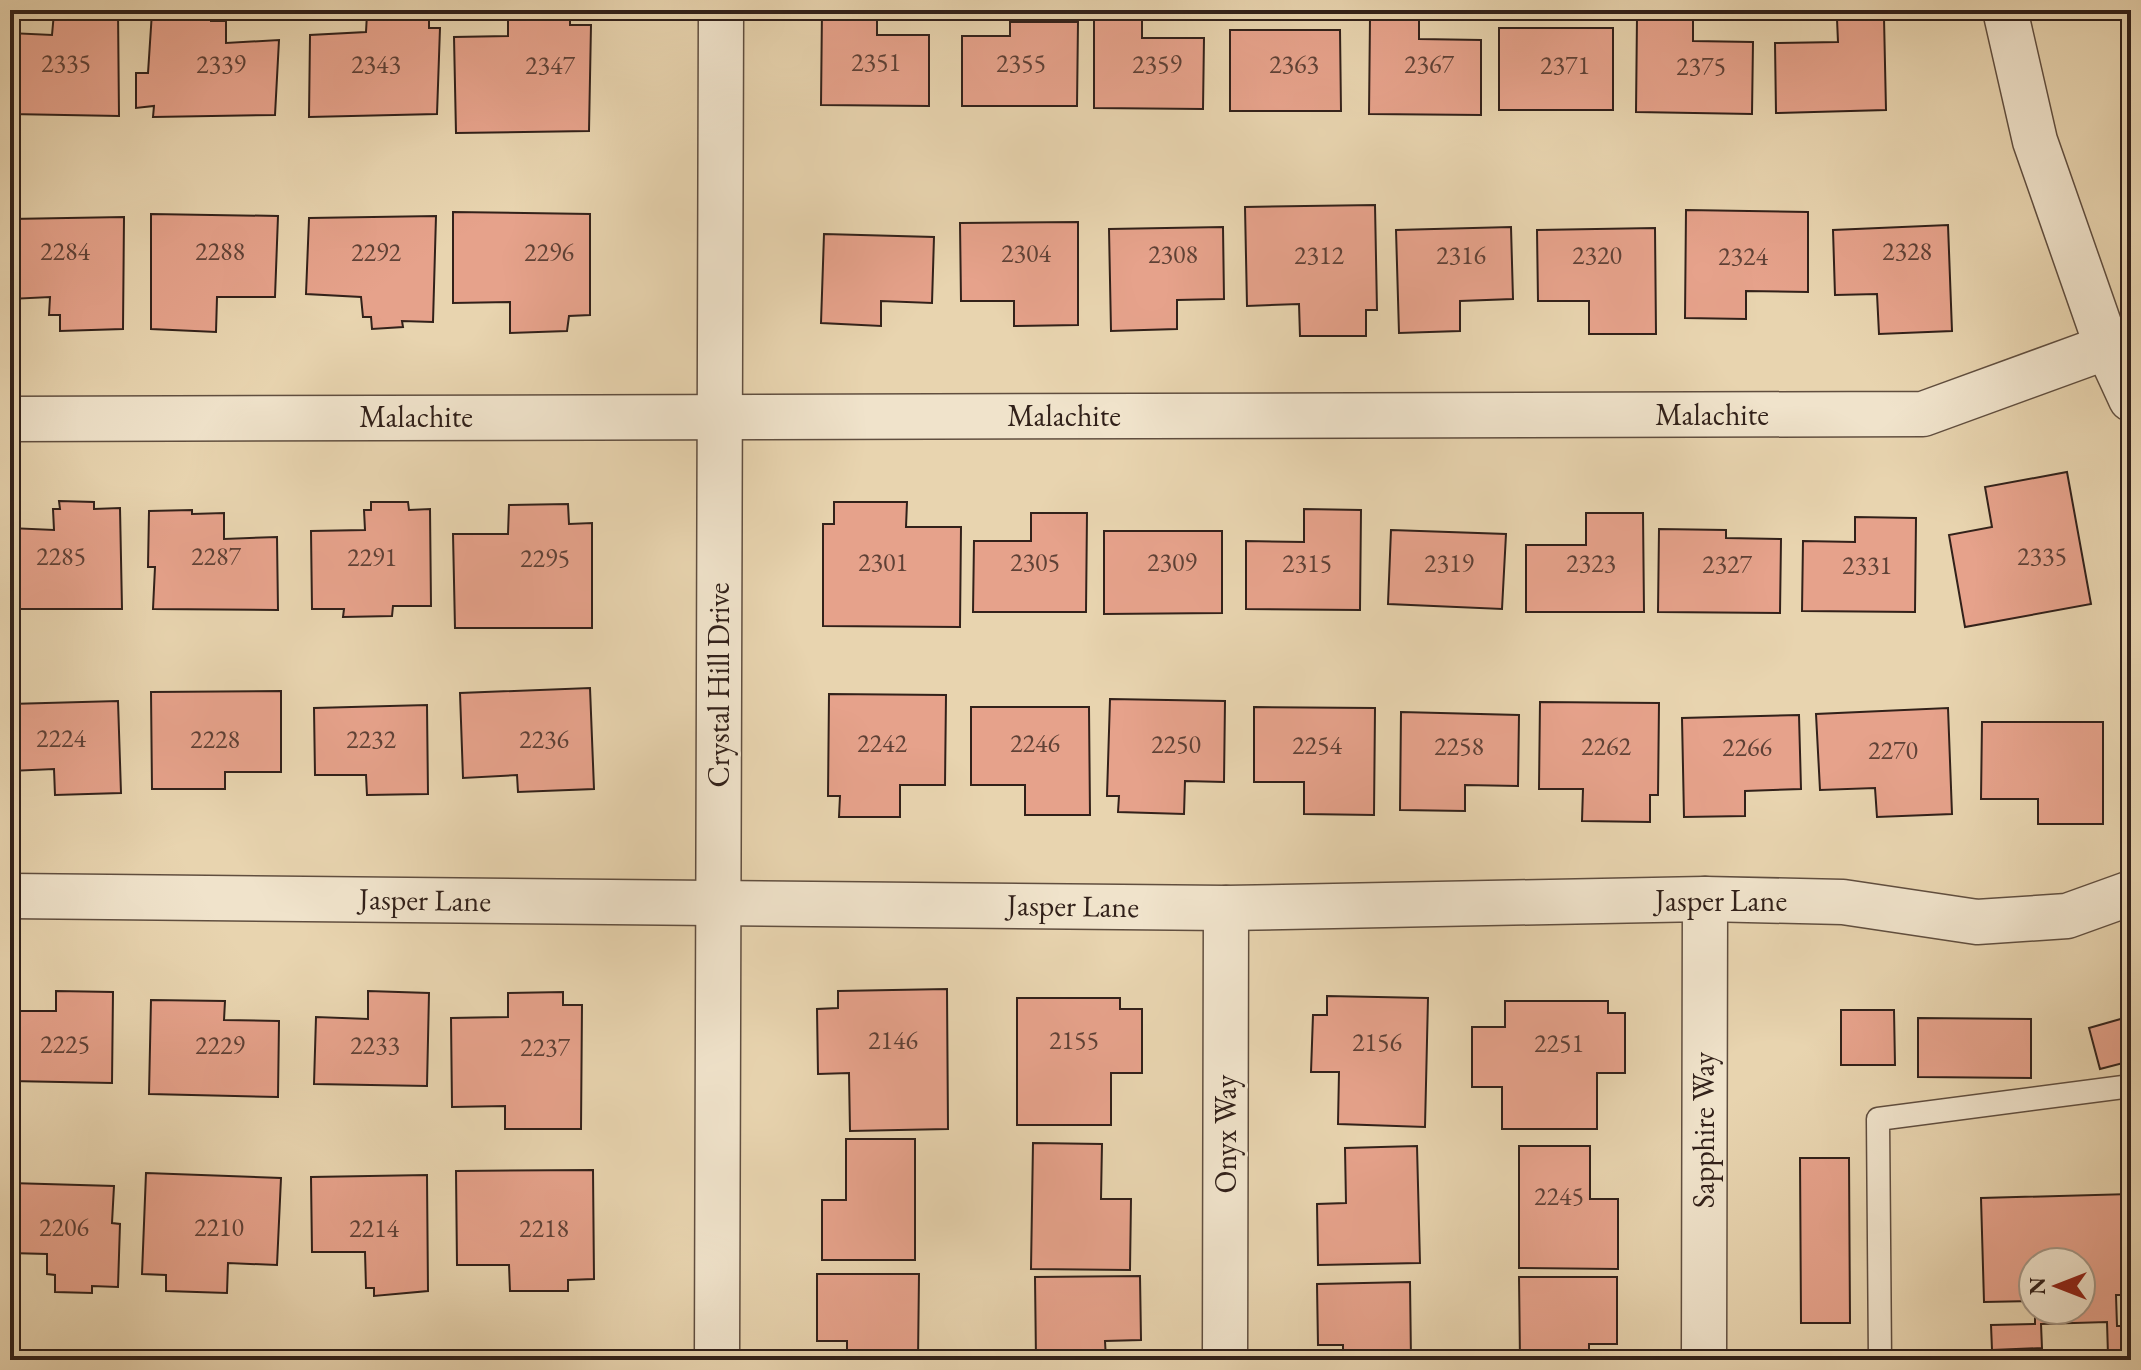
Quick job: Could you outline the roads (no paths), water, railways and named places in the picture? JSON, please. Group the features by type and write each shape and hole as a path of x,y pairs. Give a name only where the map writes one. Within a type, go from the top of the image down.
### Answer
{"street":[{"name":"Crystal Hill Drive","path":"717,1360 721,10"},
{"path":"2005,10 2035,141 2107,347 2131,399"},
{"name":"Malachite","path":"10,419 1923,414 2107,347"},
{"name":"Jasper Lane","path":"10,896 1226,908 1705,899 1843,902 1977,922 2067,916 2131,893"},
{"name":"Sapphire Way","path":"1704,1360 1705,899"},
{"name":"Onyx Way","path":"1225,1360 1226,908"}],"lane":[{"path":"1880,1360 1878,1119 2131,1086"}]}
